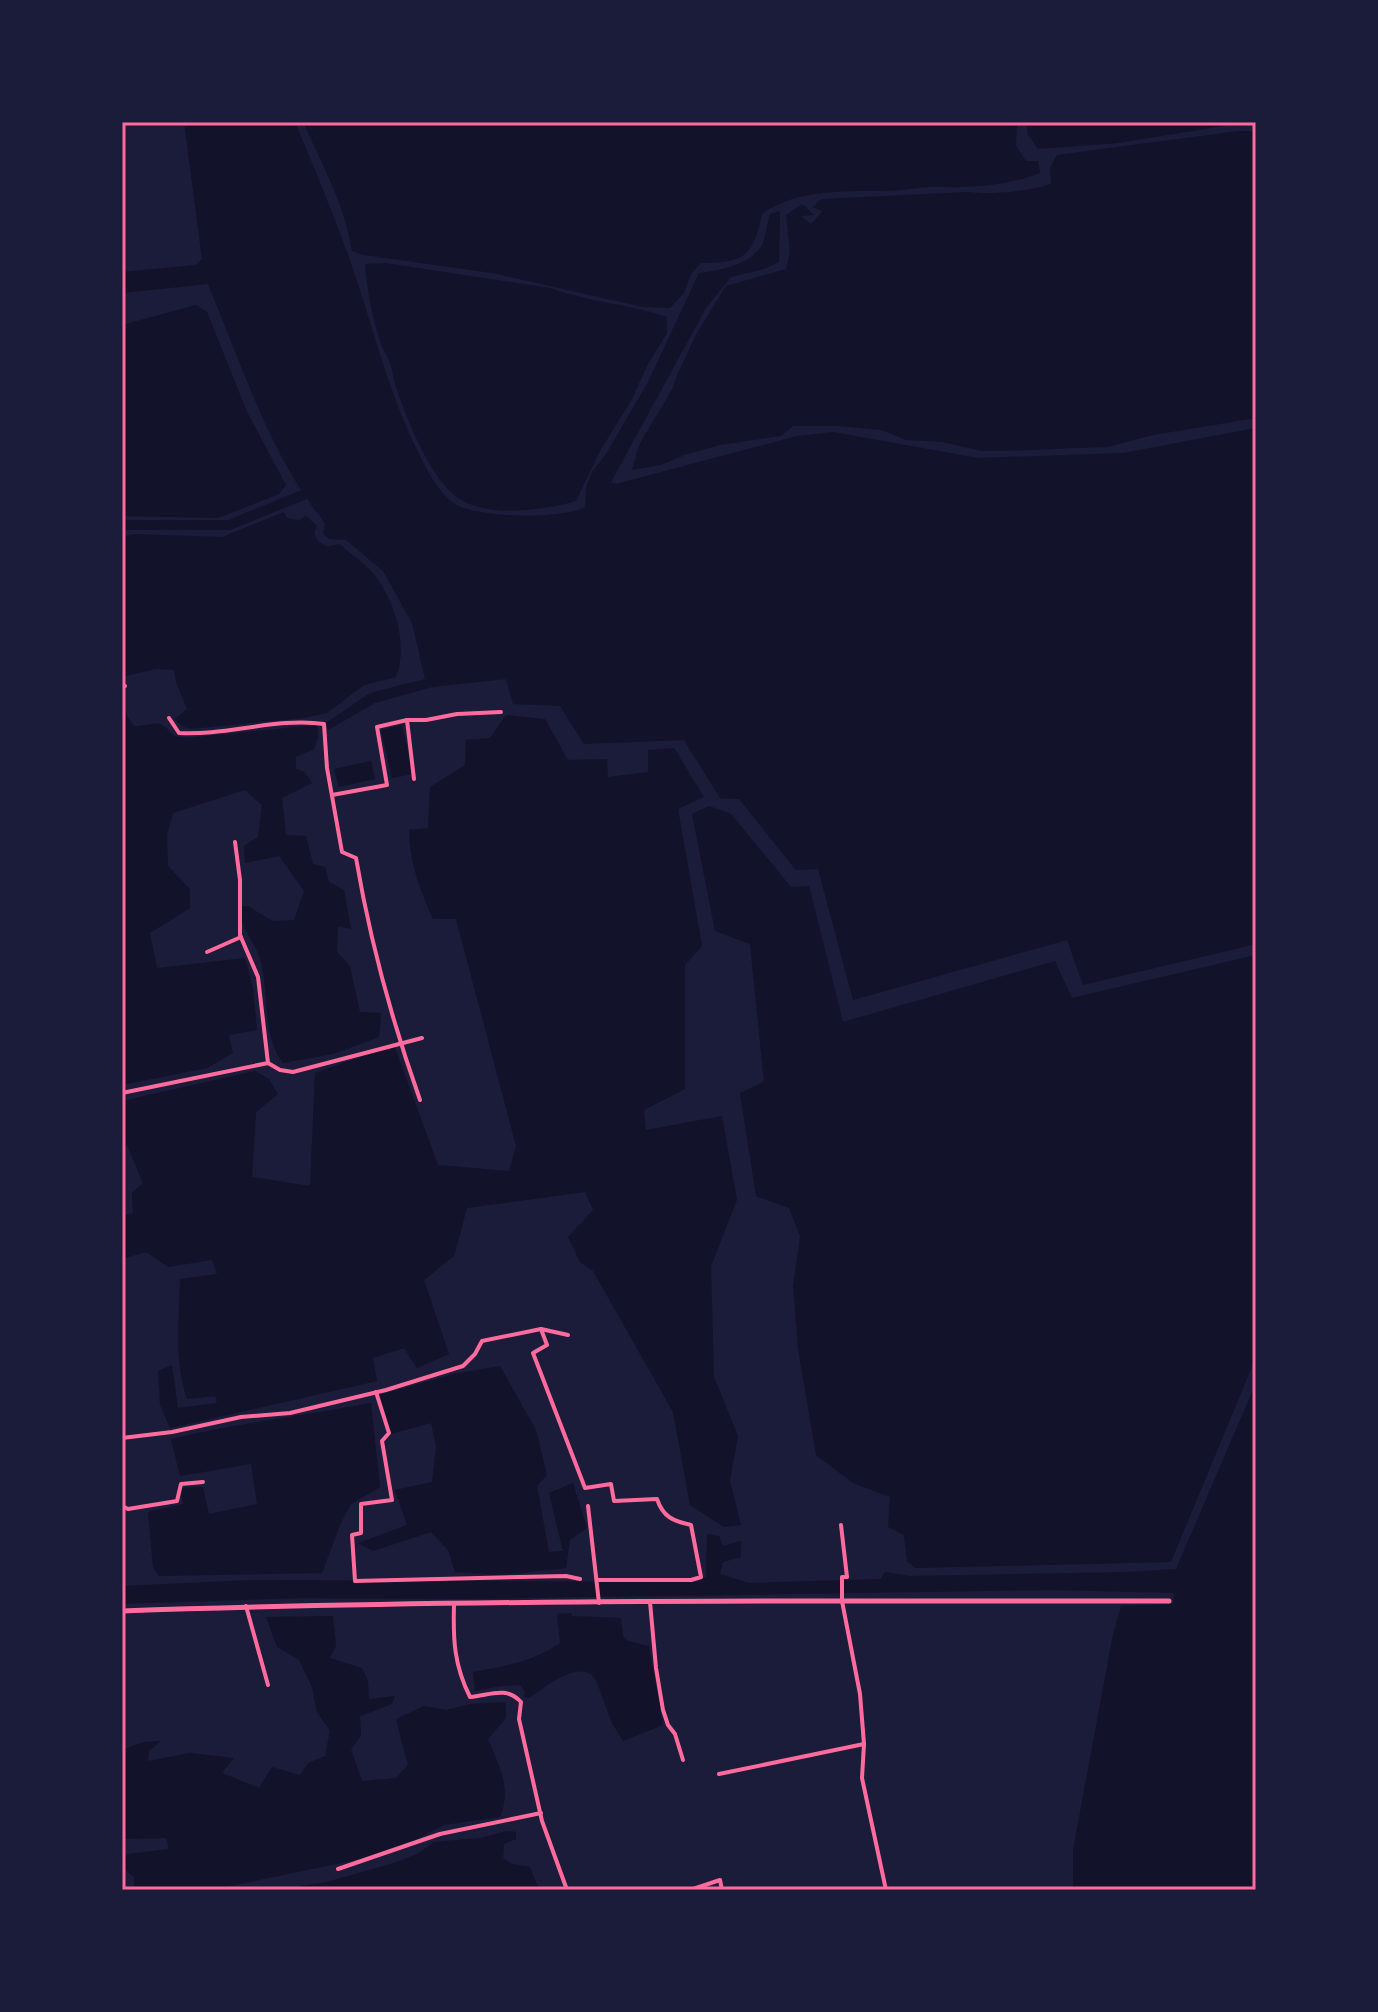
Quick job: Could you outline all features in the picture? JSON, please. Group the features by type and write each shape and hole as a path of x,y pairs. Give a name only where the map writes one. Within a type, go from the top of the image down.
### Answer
{"street":[{"path":"332,795 387,785 377,727 407,720 501,712"},
{"path":"169,718 179,733 196,734 249,727 324,724 342,852 356,858 367,924 400,1044 420,1100"},
{"path":"407,720 414,779"},
{"path":"235,842 240,880 238,918 241,937 258,977 268,1063"},
{"path":"207,952 241,937"},
{"path":"122,1093 268,1063 280,1070 293,1072 422,1038"},
{"path":"541,1329 547,1345 533,1353 585,1488 611,1484 614,1501 657,1499 661,1512 673,1521 691,1525 701,1577 691,1580 598,1580"},
{"path":"122,1438 172,1432 241,1417 290,1413 376,1392 463,1366 482,1341 541,1329 568,1335"},
{"path":"376,1392 389,1433 382,1441 392,1500 361,1504 361,1533 352,1535 355,1581 566,1576 580,1579"},
{"path":"122,1506 128,1509 177,1501 181,1484 203,1482"},
{"path":"588,1506 599,1603"},
{"path":"841,1525 847,1577 842,1577 842,1601 860,1694 864,1744 862,1778 886,1890"},
{"path":"122,1611 246,1606 650,1602 1169,1601"},
{"path":"650,1602 663,1710 683,1760"},
{"path":"454,1604 453,1645 470,1697 506,1691 521,1702 519,1719 541,1813 567,1890"},
{"path":"246,1606 268,1685"},
{"path":"719,1774 864,1744"},
{"path":"338,1869 440,1834 541,1813"},
{"path":"690,1890 720,1880 722,1890"}],"shaded area":[{"path":"184,122 295,122 343,241 409,433 438,487 453,503 464,508 519,516 558,514 585,507 586,487 592,472 648,382 699,273 725,268 751,257 762,245 770,214 780,211 779,262 731,277 706,308 611,482 616,484 797,436 833,432 978,458 1123,453 1256,428 1256,944 1083,985 1067,940 853,1000 818,869 796,870 739,799 720,798 684,740 584,744 560,706 513,704 506,679 432,687 375,703 328,730 326,723 370,693 425,679 412,623 383,571 346,540 329,539 323,534 325,523 305,496 272,438 208,284 122,293 122,272 196,265 202,259"},
{"path":"303,122 1017,122 1016,146 1026,161 1038,161 1040,173 991,185 835,192 788,200 762,214 755,239 745,254 728,261 701,263 691,274 684,293 670,308 643,307 492,273 352,251 338,201"},
{"path":"1026,122 1248,122 1118,143 1038,149 1028,135"},
{"path":"1256,131 1256,418 1153,435 1107,447 1004,451 982,451 942,442 906,440 882,430 793,426 781,436 720,445 661,465 632,470 639,445 673,388 697,333 726,286 786,269 790,252 786,215 802,204 814,215 801,216 811,224 823,211 812,207 822,199 999,193 1032,189 1051,184 1050,168 1057,155"},
{"path":"385,263 550,288 667,317 667,333 601,449 576,501 535,509 489,509 463,501 441,481 422,450 407,416 375,322 365,264"},
{"path":"196,305 207,312 247,412 286,485 279,494 218,518 122,516 122,325"},
{"path":"284,512 287,518 299,520 306,516 317,526 314,533 318,541 327,547 339,544 376,577 389,600 398,626 401,652 396,677 364,685 327,713 201,728 183,727 175,719 187,709 174,670 156,669 122,677 122,537 134,534 222,537"},
{"path":"122,691 127,716 134,726 160,724 174,736 187,738 317,725 318,738 314,749 296,757 296,769 305,772 312,783 282,798 286,835 306,836 313,864 325,867 329,882 344,890 351,929 338,926 337,952 350,966 360,1012 381,1013 379,1037 333,1054 283,1063 276,1052 269,1026 260,959 243,923 239,906 248,906 272,921 294,920 304,891 279,856 245,863 244,846 258,837 262,805 245,790 173,813 167,835 168,866 190,889 190,908 150,933 157,968 245,958 253,988 257,1030 229,1035 233,1053 207,1068 122,1085"},
{"path":"506,715 545,719 568,760 607,759 608,777 648,772 648,750 674,748 704,797 678,809 702,946 685,965 685,1089 644,1110 646,1130 722,1116 737,1200 711,1266 714,1377 738,1436 730,1481 741,1525 724,1527 690,1505 673,1412 593,1271 580,1262 568,1237 593,1210 585,1192 467,1208 454,1256 424,1280 449,1354 417,1368 404,1348 373,1358 377,1381 170,1428 160,1405 158,1371 172,1365 178,1408 217,1403 215,1396 187,1399 180,1370 178,1340 180,1279 217,1274 212,1260 168,1267 146,1252 122,1259 122,1216 133,1213 132,1193 143,1183 127,1145 122,1145 122,1101 255,1071 269,1079 278,1094 256,1112 252,1177 310,1186 315,1073 394,1045 438,1165 509,1171 516,1146 456,919 433,919 416,875 409,830 428,828 430,787 465,765 466,740 490,738"},
{"path":"402,725 413,774 392,778 381,730"},
{"path":"371,761 375,779 339,787 334,769"},
{"path":"709,806 731,814 791,887 809,886 843,1022 1055,961 1072,998 1256,955 1256,1357 1171,1562 915,1568 907,1561 904,1535 888,1527 890,1497 853,1483 816,1455 798,1349 793,1286 800,1236 789,1208 756,1196 740,1093 764,1082 750,944 715,931 692,814"},
{"path":"500,1366 536,1430 547,1475 537,1486 549,1552 563,1551 549,1493 573,1483 587,1528 570,1540 566,1568 501,1575 455,1572 448,1550 431,1532 373,1551 358,1543 407,1525 395,1490 432,1482 436,1446 431,1423 391,1434 380,1395 454,1374"},
{"path":"1256,1383 1256,1890 1073,1890 1073,1850 1113,1634 1121,1606 1173,1604 1174,1593 1053,1590 460,1599 302,1598 122,1604 122,1586 251,1580 698,1582 706,1577 707,1534 719,1536 723,1546 741,1541 741,1557 723,1562 720,1574 749,1583 881,1579 885,1572 910,1576 1176,1569"},
{"path":"371,1403 380,1487 351,1504 322,1573 159,1576 153,1567 148,1512 183,1504 180,1488 203,1487 209,1514 257,1504 251,1464 180,1476 171,1439"},
{"path":"571,1613 572,1616 621,1618 623,1636 628,1641 649,1646 663,1725 623,1741 612,1723 596,1680 582,1672 563,1676 530,1698 524,1697 525,1691 520,1685 475,1691 473,1672 529,1659 560,1643 557,1614"},
{"path":"333,1616 336,1646 330,1658 362,1668 368,1681 369,1699 395,1696 392,1704 360,1716 361,1736 351,1749 362,1781 396,1778 408,1765 396,1719 424,1706 446,1710 470,1704 506,1702 506,1718 488,1739 504,1787 500,1817 444,1825 417,1839 361,1859 211,1890 134,1890 134,1877 122,1867 122,1860 128,1854 169,1849 166,1838 122,1839 122,1750 144,1742 161,1741 149,1751 148,1761 190,1753 234,1758 222,1773 259,1788 272,1767 300,1775 308,1763 325,1756 330,1730 317,1713 312,1687 299,1660 277,1647 266,1617"},
{"path":"507,1831 516,1832 516,1839 504,1844 503,1858 512,1864 530,1867 539,1890 294,1890 397,1862 419,1853 434,1842 480,1838"}],"waterway":[{"path":"122,525 229,525 303,495"}]}
